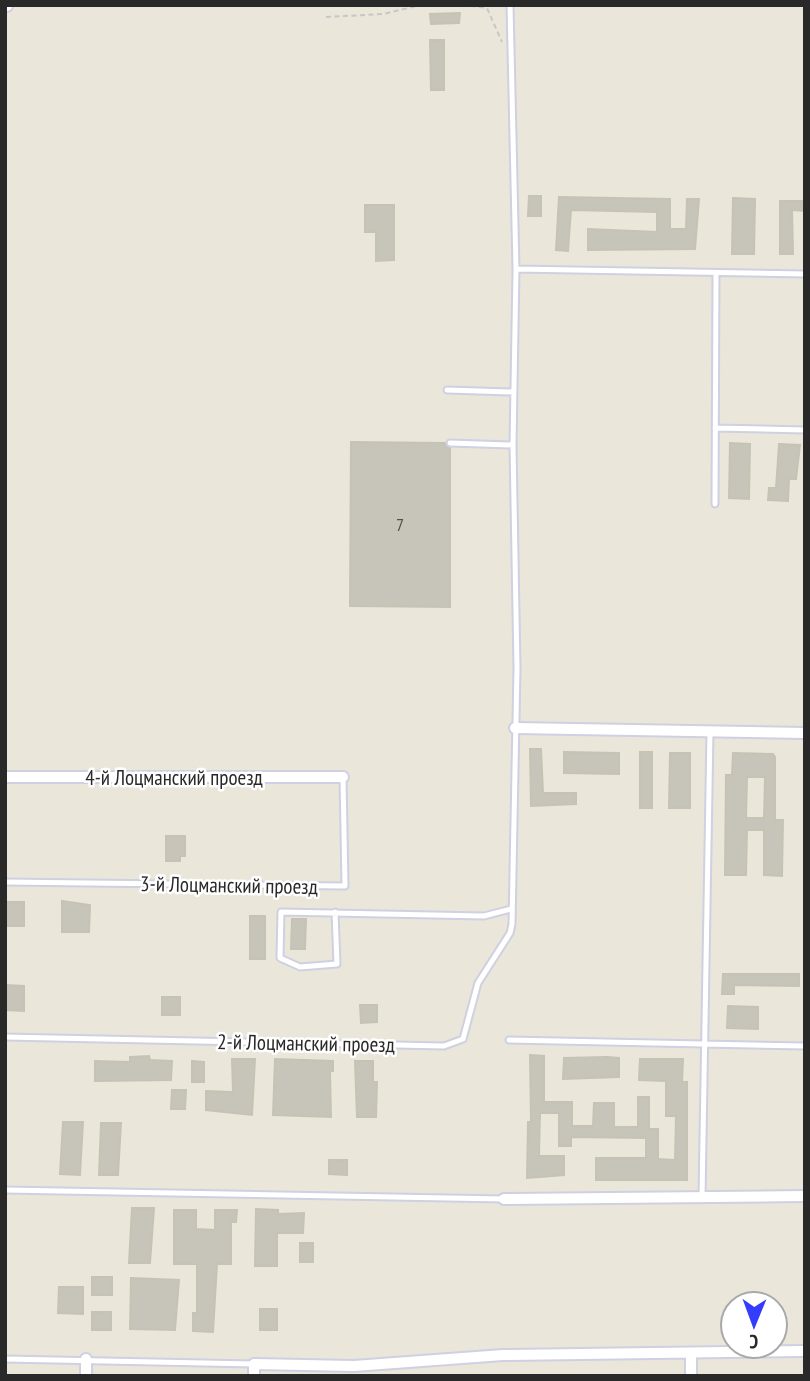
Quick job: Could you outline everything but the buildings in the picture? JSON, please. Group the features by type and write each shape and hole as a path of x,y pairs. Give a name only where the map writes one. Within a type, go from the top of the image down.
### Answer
{"street":[{"path":"516,728 805,733"},
{"name":"4-й Лоцманский проезд","path":"5,777 343,777"},
{"path":"504,1199 805,1196"},
{"path":"254,1370 354,1366 503,1354 805,1352"},
{"path":"691,1353 691,1376"},
{"path":"86,1359 86,1376"}],"lane":[{"name":"2-й Лоцманский проезд","path":"5,1037 455,1045 464,1039 478,983 512,929 516,728 513,445 516,269 510,5"},
{"path":"516,269 805,274"},
{"path":"715,504 716,272"},
{"path":"447,390 514,392"},
{"path":"715,428 805,430"},
{"path":"450,443 513,445"},
{"path":"702,1197 710,732"},
{"name":"3-й Лоцманский проезд","path":"5,883 345,886 343,777"},
{"path":"335,912 337,964 300,967 280,958 281,912 335,912 484,916 511,909"},
{"path":"509,1040 805,1046"},
{"path":"5,1190 504,1199"},
{"path":"5,1359 86,1359 254,1370"}],"path":[{"path":"326,17 383,14 421,5"},
{"path":"462,5 487,8 496,32 511,57"}]}
